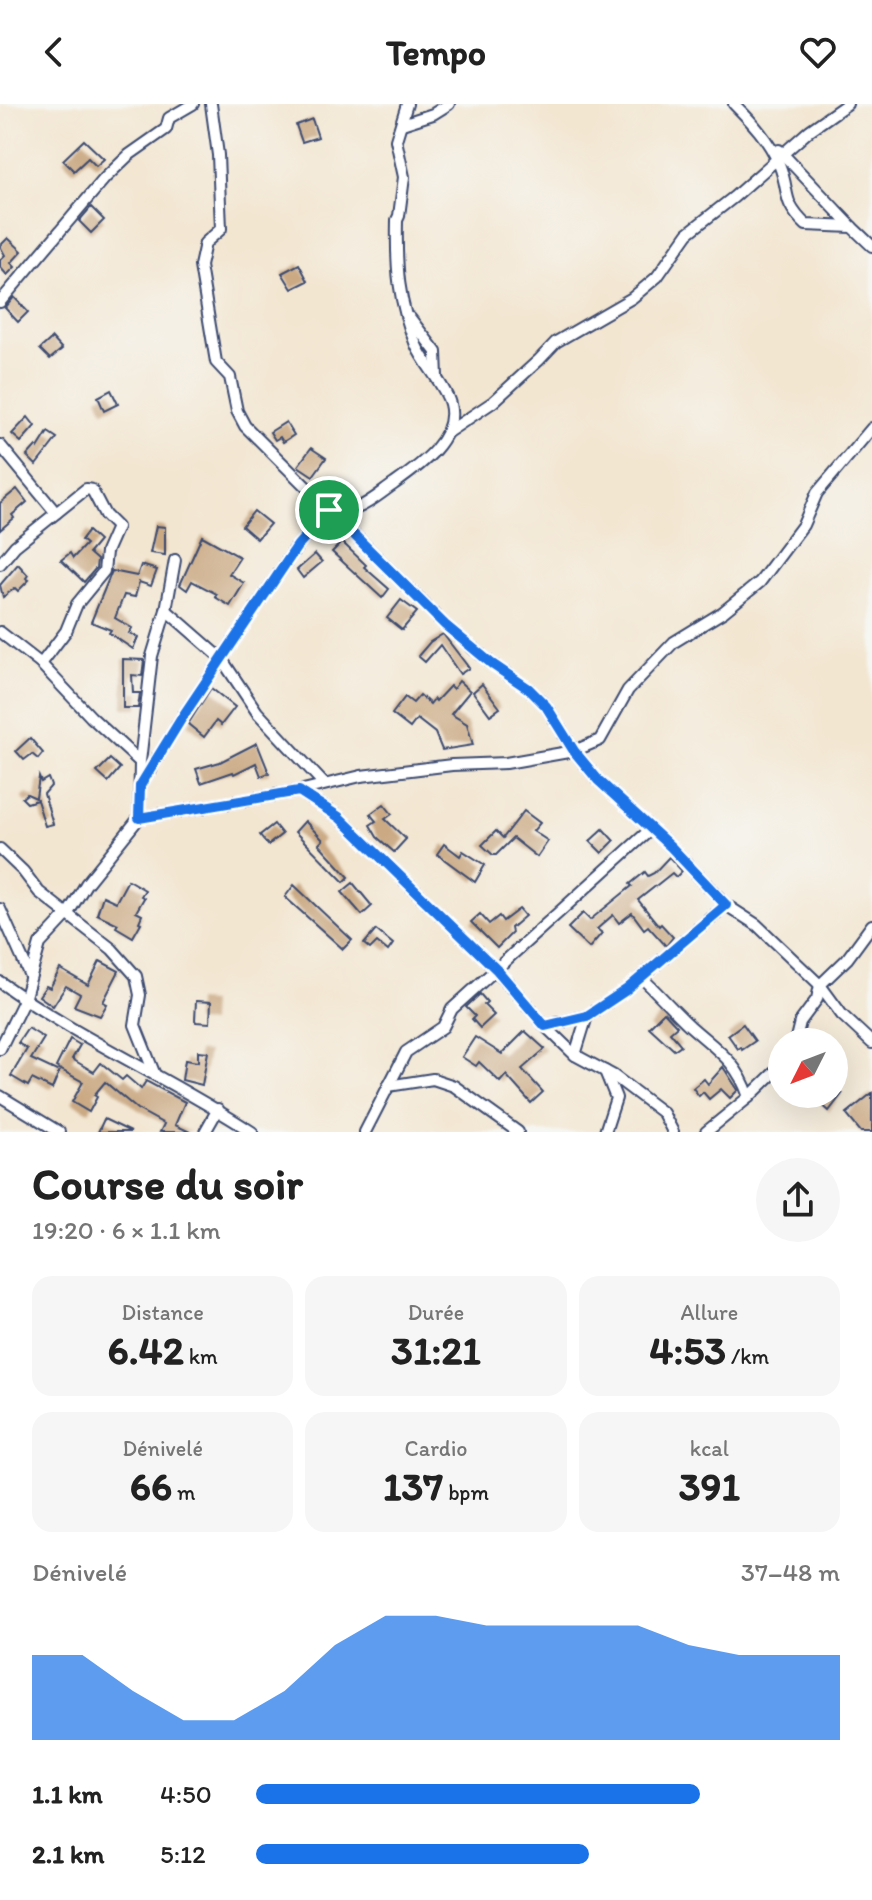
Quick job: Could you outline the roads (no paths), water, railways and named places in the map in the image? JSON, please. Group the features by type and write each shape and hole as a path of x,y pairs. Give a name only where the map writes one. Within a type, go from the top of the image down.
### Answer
{"street":[{"path":"0,302 105,178 129,155 166,129 169,118 193,104"},
{"path":"211,104 218,155 221,229 205,243 200,266 216,362 230,377 237,411 245,426 445,625 492,664 529,689 546,706 574,751 598,780 671,847 726,905 757,925 820,985 842,1015 872,1043"},
{"path":"407,104 396,140 404,177 397,220 396,272 417,347 450,405 448,432"},
{"path":"402,124 433,114 449,104"},
{"path":"734,104 780,157 872,246"},
{"path":"329,510 341,513 364,507 422,464 448,432 493,402 556,342 632,298 657,277 688,233 810,130 847,104"},
{"path":"780,157 790,210 806,225 852,227"},
{"path":"139,818 299,791 361,776 452,765 506,763 574,751 600,740 628,690 674,642 723,612 760,582 803,525 817,493 872,428"},
{"path":"0,445 56,513"},
{"path":"0,564 15,546 79,492 92,490 105,515 117,527 106,552 104,571 77,604 66,631 41,664"},
{"path":"140,786 221,658 298,545 329,510"},
{"path":"0,1049 24,1000 40,944 67,915 86,884 139,818 140,762 152,656 166,610 175,560"},
{"path":"166,610 221,658 257,712 324,784"},
{"path":"0,632 41,664 91,717 140,762"},
{"path":"299,791 339,817 497,970 545,1026 575,1055 605,1071 663,1113 673,1132"},
{"path":"365,1132 406,1052 443,1027 452,1009 651,829"},
{"path":"0,849 39,892 112,949 136,976 140,995 135,1025 155,1075"},
{"path":"545,1026 587,1016 641,977 726,905"},
{"path":"0,909 30,977"},
{"path":"798,1028 817,999 820,985 847,959 872,925"},
{"path":"641,977 691,1027 724,1054 749,1097"},
{"path":"0,982 95,1043 218,1109 252,1132"},
{"path":"575,1055 587,1016"},
{"path":"605,1071 616,1098 605,1132"},
{"path":"388,1086 433,1079 454,1086 518,1132"},
{"path":"706,1132 768,1079"},
{"path":"0,1096 59,1132"},
{"path":"205,1132 218,1109"}]}
